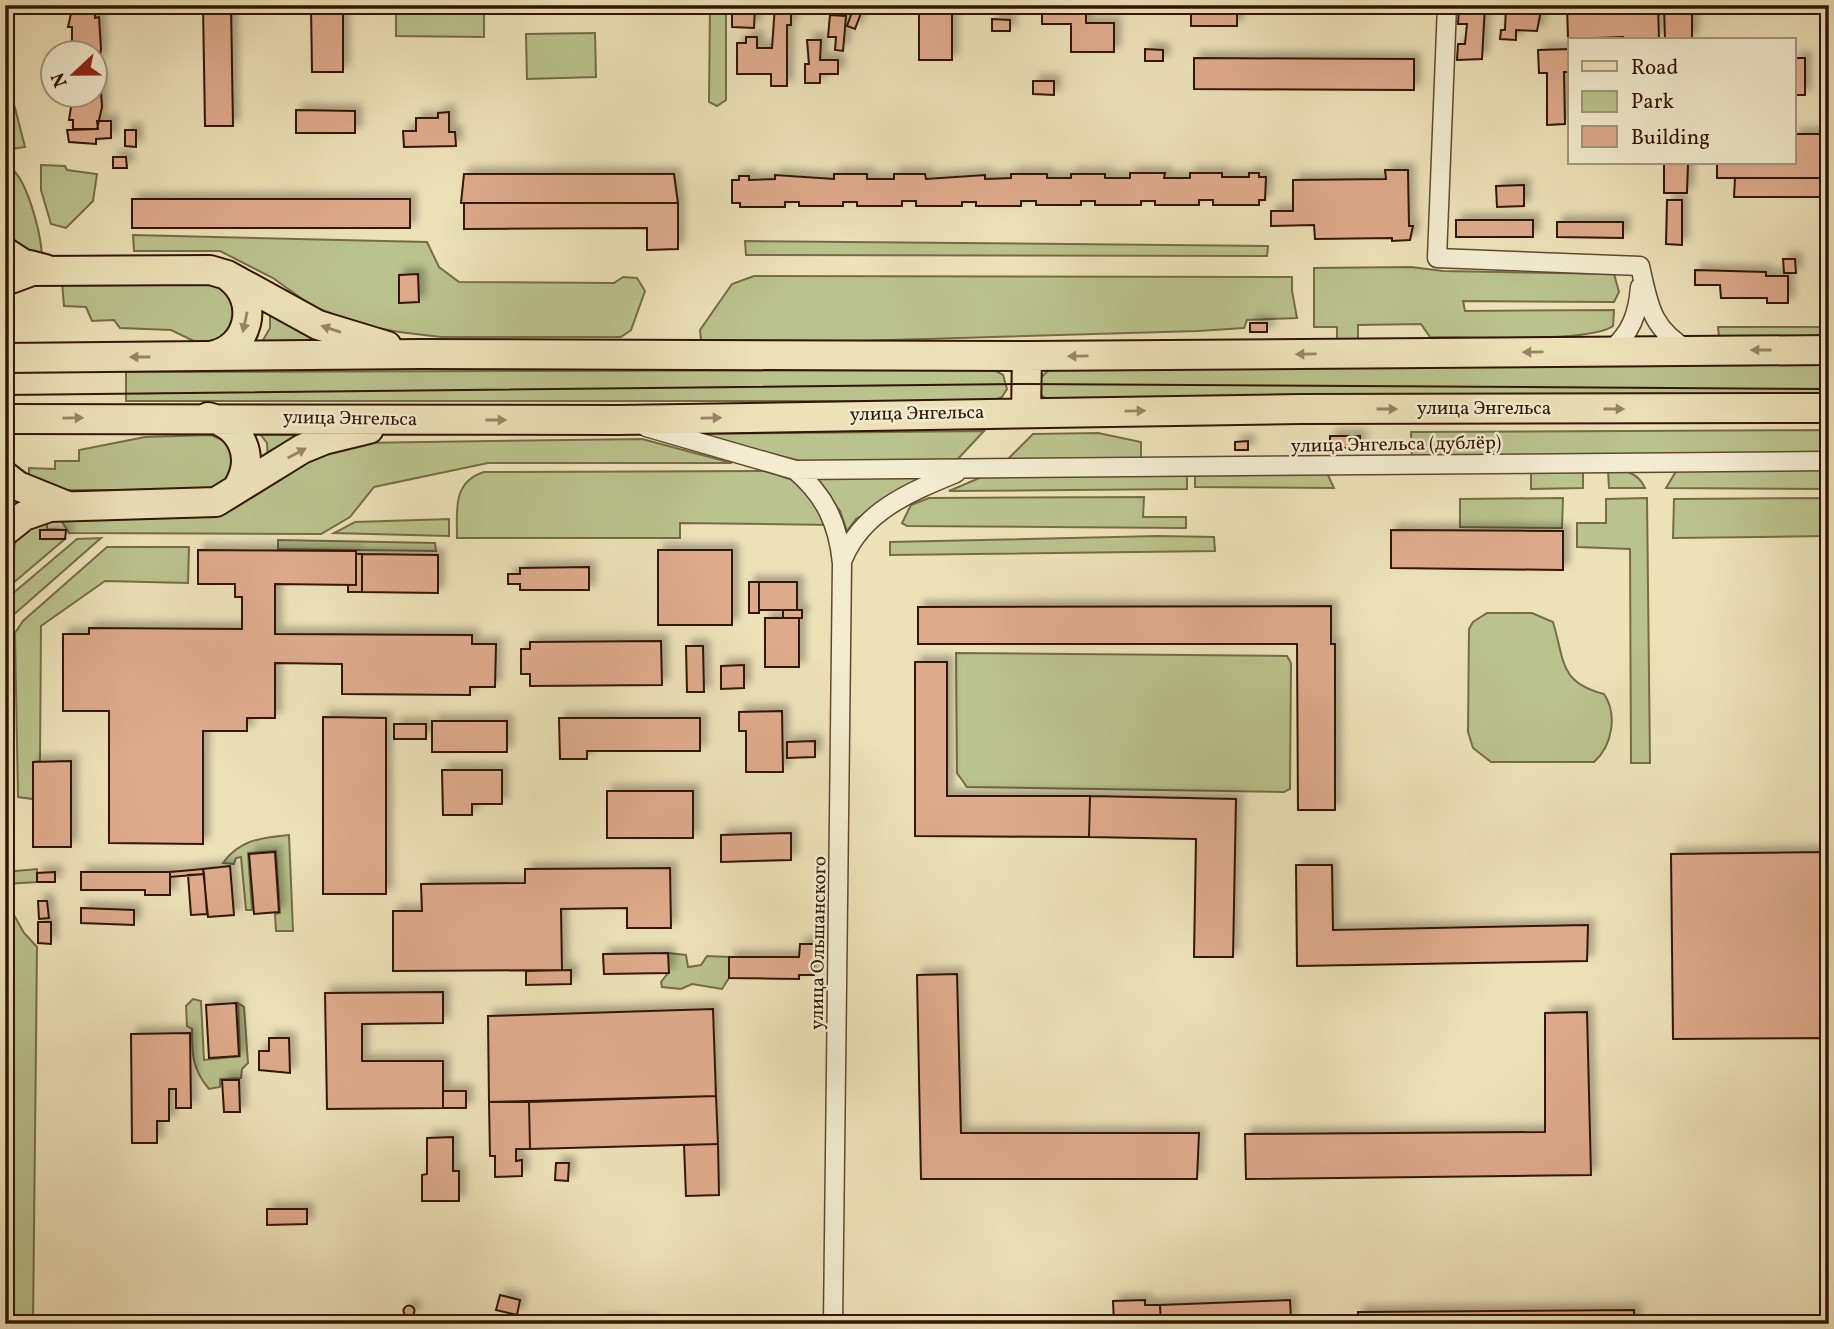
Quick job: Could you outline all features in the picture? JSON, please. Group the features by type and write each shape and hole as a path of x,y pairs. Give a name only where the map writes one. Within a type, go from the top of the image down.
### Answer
{"main road":[{"path":"5,252 22,263 42,270"},
{"path":"5,281 42,270 210,270 226,275 318,325 365,341 421,354"},
{"path":"208,357 233,346 247,323 245,296 226,275"},
{"path":"5,358 421,354 1027,356 1829,350"},
{"path":"1027,356 1027,413"},
{"name":"улица Энгельса","path":"5,419 208,417 619,420 1027,413 1829,408"},
{"path":"208,417 233,428 243,444 246,470 238,487"},
{"path":"5,531 35,511 65,505 207,504 224,499 238,487 324,440 384,426 428,420"},
{"path":"5,476 18,486 65,505"}],"street":[{"path":"1447,5 1437,258 1640,266"},
{"path":"1640,266 1653,318 1660,330 1688,350"},
{"path":"1610,351 1623,340 1638,310 1640,266"},
{"path":"619,420 795,470"},
{"name":"улица Энгельса (дублёр)","path":"795,470 1829,461"},
{"path":"842,563 851,542 871,518 904,496 963,469"},
{"name":"улица Ольшанского","path":"795,470 815,489 830,510 839,539 842,563 834,1324"}],"green space":[{"path":"396,5 484,5 484,37 396,36"},
{"path":"710,5 726,5 726,100 717,106 709,102"},
{"path":"595,33 596,77 527,79 526,34"},
{"path":"5,69 25,147 5,150"},
{"path":"5,164 20,179 26,191 42,254 29,253 5,236"},
{"path":"41,165 65,166 67,170 97,174 93,201 66,228 51,224 41,190"},
{"path":"133,235 427,242 439,267 459,282 614,283 623,277 637,278 645,291 631,330 621,337 441,337 357,324 312,306 273,278 220,251 134,251"},
{"path":"745,241 1268,246 1267,256 746,255"},
{"path":"1411,267 1443,271 1614,274 1619,292 1614,302 1463,301 1465,311 1614,310 1613,326 1580,335 1497,338 1430,337 1421,324 1358,325 1358,342 1337,342 1337,327 1314,327 1314,268"},
{"path":"754,276 1292,277 1297,318 1247,320 1244,328 1198,331 857,341 701,340 700,330 732,284"},
{"path":"62,282 217,285 234,300 236,323 222,341 200,344 171,330 120,328 114,320 92,321 86,307 64,306"},
{"path":"270,310 343,344 262,342 270,328"},
{"path":"1718,327 1829,327 1829,346 1720,345"},
{"path":"1829,358 1829,402 1048,400 1040,394 1038,380 1049,370 1372,359"},
{"path":"994,370 1003,375 1007,389 1002,397 993,401 126,401 126,372"},
{"path":"255,427 337,428 268,459 267,443"},
{"path":"1829,430 1829,458 1412,463 1411,432"},
{"path":"984,431 955,462 809,463 693,434"},
{"path":"1098,433 1141,442 1141,464 1003,464 1033,434"},
{"path":"211,435 229,443 236,471 215,490 53,490 29,481 29,468 55,469 55,461 79,461 79,450 145,437"},
{"path":"642,439 732,463 488,463 374,487 350,517 321,534 69,533 61,520 208,516 310,453 356,443"},
{"path":"1683,468 1829,469 1829,489 1666,488 1675,473"},
{"path":"1325,469 1334,488 1195,487 1195,471"},
{"path":"1531,470 1583,470 1583,488 1531,489"},
{"path":"1608,470 1634,475 1645,488 1609,488"},
{"path":"765,471 796,481 833,525 680,523 680,538 457,538 457,508 461,490 466,483 484,472"},
{"path":"1187,472 1187,489 949,491 991,473"},
{"path":"813,476 931,476 856,519 847,531 840,511"},
{"path":"1144,497 1143,517 1186,517 1186,528 907,526 902,523 911,505 929,498"},
{"path":"1563,498 1562,528 1460,527 1460,499"},
{"path":"1647,498 1650,763 1631,763 1630,549 1577,547 1577,523 1606,523 1606,499"},
{"path":"1829,498 1829,536 1673,538 1674,499"},
{"path":"47,515 47,529 66,530 40,530 40,539 65,539 12,584 15,538"},
{"path":"449,519 449,536 334,533 355,522"},
{"path":"1214,537 1215,551 890,555 890,542"},
{"path":"101,538 11,617 11,595 77,539"},
{"path":"278,540 435,543 436,551 278,549"},
{"path":"107,547 189,547 188,583 105,581 41,626 40,761 33,762 33,799 18,797 15,633 23,621"},
{"path":"1487,613 1532,613 1553,622 1566,668 1571,676 1589,689 1604,694 1611,711 1609,739 1594,762 1491,762 1473,748 1468,732 1469,629 1473,622"},
{"path":"956,653 1287,656 1291,663 1290,789 1284,792 967,787 957,773"},
{"path":"7,654 12,800 5,800"},
{"path":"289,835 293,931 276,931 275,914 280,913 276,851 248,853 252,910 246,910 241,857 236,858 234,864 223,863 244,844"},
{"path":"37,869 37,882 5,884 5,872"},
{"path":"5,899 24,933 37,947 33,1324 5,1324"},
{"path":"668,953 686,955 688,967 701,965 707,956 729,957 729,978 722,989 692,984 681,989 662,987 661,982 668,973"},
{"path":"193,999 201,1001 204,1060 240,1056 238,1003 244,1007 248,1063 242,1069 241,1078 220,1079 220,1087 209,1089 203,1082 194,1061 192,1029 187,1026 186,1006"}],"building":[{"path":"49,5 95,9 95,18 99,17 100,38 72,38 72,27 68,27 72,9 49,9"},
{"path":"203,5 231,5 233,126 205,126"},
{"path":"311,5 343,5 343,72 312,72"},
{"path":"732,5 755,5 754,28 732,27"},
{"path":"775,5 787,5 787,13 791,13 791,25 787,25 787,86 771,86 771,74 737,74 737,43 746,43 746,37 757,37 757,48 772,48"},
{"path":"919,5 952,5 952,60 919,60"},
{"path":"1042,5 1086,5 1086,23 1114,23 1114,52 1071,52 1071,24 1042,24"},
{"path":"1470,5 1485,5 1482,59 1457,60 1458,44 1465,44 1467,24 1458,24 1459,9 1469,10"},
{"path":"1506,5 1542,5 1537,31 1516,30 1516,40 1500,39 1501,30 1505,30"},
{"path":"1567,5 1658,6 1659,38 1568,39"},
{"path":"1664,5 1829,5 1692,8 1692,38 1665,38"},
{"path":"853,10 861,13 855,29 847,26"},
{"path":"1191,12 1237,12 1237,26 1191,26"},
{"path":"830,15 846,16 843,51 835,50 836,37 828,37"},
{"path":"992,19 1010,20 1010,31 992,31"},
{"path":"1824,26 1829,26 1829,57 1824,57"},
{"path":"807,40 821,40 820,60 838,60 838,74 820,74 820,83 805,83 805,64 809,64"},
{"path":"1145,49 1163,50 1163,61 1145,61"},
{"path":"1568,49 1568,72 1564,72 1565,124 1547,125 1547,73 1539,73 1538,50"},
{"path":"1194,58 1414,59 1414,90 1194,89"},
{"path":"1796,58 1805,58 1805,95 1796,95"},
{"path":"1033,81 1054,81 1054,95 1033,94"},
{"path":"71,108 102,108 97,129 73,129 73,120 69,120"},
{"path":"296,110 355,111 355,133 296,133"},
{"path":"449,112 449,132 455,132 456,146 404,147 403,131 416,131 416,118 438,118 438,113"},
{"path":"97,121 111,121 111,138 96,139 96,144 69,142 67,130 98,129"},
{"path":"125,130 136,130 136,147 125,146"},
{"path":"1796,134 1829,134 1829,178 1717,178 1717,164 1796,164"},
{"path":"113,157 126,157 127,168 113,168"},
{"path":"1664,164 1688,164 1687,193 1664,193"},
{"path":"1385,170 1408,170 1409,226 1413,226 1410,240 1315,239 1314,225 1271,226 1271,211 1293,211 1293,180 1386,179"},
{"path":"1130,173 1165,173 1164,178 1190,178 1190,173 1222,173 1222,177 1249,177 1249,173 1259,173 1259,177 1266,177 1265,200 1259,200 1259,205 1213,205 1213,200 1199,200 1199,205 1155,205 1155,201 1141,201 1141,205 1095,205 1095,201 1081,201 1081,205 1036,205 1036,201 1021,201 1021,206 976,206 976,202 962,202 962,206 916,206 916,201 902,201 902,206 857,206 857,202 843,202 843,206 799,206 799,202 785,202 785,207 740,207 740,203 732,203 732,180 739,180 739,176 749,176 749,180 775,179 775,175 834,179 834,174 867,174 867,179 894,179 894,174 925,174 926,179 985,175 985,179 1011,178 1011,174 1047,174 1047,178 1071,178 1071,174 1105,174 1105,178 1130,178"},
{"path":"464,174 674,174 678,203 461,203"},
{"path":"1735,178 1829,178 1829,197 1734,197"},
{"path":"1524,185 1524,206 1497,207 1496,186"},
{"path":"132,199 410,199 410,228 132,228"},
{"path":"1667,200 1682,200 1682,245 1666,244"},
{"path":"464,203 678,203 678,249 647,250 647,228 464,229"},
{"path":"1456,220 1533,220 1533,237 1456,237"},
{"path":"1557,222 1623,222 1623,238 1557,237"},
{"path":"1783,259 1795,259 1796,273 1784,273"},
{"path":"1695,270 1766,272 1766,276 1788,276 1788,303 1767,303 1767,298 1721,298 1720,285 1695,285"},
{"path":"418,274 419,302 399,303 399,275"},
{"path":"1250,323 1267,323 1267,332 1250,332"},
{"path":"1330,436 1360,436 1360,448 1330,448"},
{"path":"1248,441 1248,450 1235,450 1235,442"},
{"path":"40,530 66,530 65,539 40,539"},
{"path":"1391,530 1563,531 1563,570 1391,568"},
{"path":"198,550 356,551 356,585 275,584 275,634 472,635 472,644 496,644 495,687 470,687 470,695 342,694 342,664 275,663 275,718 247,718 247,731 203,731 203,844 109,843 109,711 63,711 63,634 89,634 89,628 242,629 242,597 235,597 235,584 198,584"},
{"path":"658,550 732,550 732,625 658,625"},
{"path":"356,554 362,554 362,592 348,592 348,585 356,585"},
{"path":"362,554 438,555 438,593 362,592"},
{"path":"589,567 589,590 520,590 520,584 508,584 508,574 520,574 520,568"},
{"path":"749,582 759,582 759,613 749,613"},
{"path":"759,582 797,582 797,610 759,610"},
{"path":"1331,606 1331,644 1335,644 1335,810 1298,810 1297,644 918,644 918,607"},
{"path":"783,610 802,610 802,618 783,618"},
{"path":"765,618 799,618 799,667 765,667"},
{"path":"661,641 662,685 530,686 530,674 521,674 521,649 530,649 530,642"},
{"path":"686,646 703,646 704,692 687,692"},
{"path":"915,662 947,662 947,796 1090,796 1089,837 915,836"},
{"path":"744,665 744,688 721,689 721,666"},
{"path":"782,711 783,772 746,772 746,731 739,731 739,712"},
{"path":"323,717 386,718 386,894 323,894"},
{"path":"559,718 700,718 700,751 587,751 587,759 560,759"},
{"path":"432,721 507,721 507,752 432,752"},
{"path":"394,724 426,724 426,739 394,739"},
{"path":"815,741 815,757 787,758 787,742"},
{"path":"71,761 71,847 33,847 33,762"},
{"path":"442,770 502,770 502,804 472,804 472,815 443,815"},
{"path":"607,791 693,791 693,838 607,838"},
{"path":"1090,796 1236,799 1233,957 1194,957 1196,839 1089,837"},
{"path":"791,833 791,860 721,862 721,835"},
{"path":"275,852 279,912 254,914 249,854"},
{"path":"1829,852 1829,1058 1821,1058 1821,1038 1673,1039 1671,854"},
{"path":"1296,865 1332,865 1333,930 1588,925 1587,961 1297,966"},
{"path":"230,866 234,915 208,917 203,869"},
{"path":"670,868 671,928 627,928 627,908 561,909 562,970 393,971 393,911 422,911 421,884 525,883 525,869"},
{"path":"203,869 204,874 170,877 170,872"},
{"path":"55,872 55,882 37,882 37,873"},
{"path":"81,872 170,872 170,895 145,895 145,890 81,890"},
{"path":"204,874 207,914 191,915 188,875"},
{"path":"38,901 47,901 49,918 39,919"},
{"path":"81,908 134,910 134,925 81,923"},
{"path":"38,922 51,922 51,944 38,943"},
{"path":"800,944 814,944 814,975 799,975 799,979 729,978 729,957 799,957"},
{"path":"668,953 669,973 604,974 603,954"},
{"path":"571,970 571,984 526,985 526,971"},
{"path":"957,974 961,1133 1199,1133 1197,1179 921,1179 917,975"},
{"path":"443,992 443,1023 362,1024 362,1061 443,1061 443,1108 327,1109 325,993"},
{"path":"236,1003 239,1056 209,1058 206,1005"},
{"path":"713,1009 716,1096 489,1102 488,1016"},
{"path":"1587,1012 1591,1175 1246,1179 1245,1134 1545,1132 1545,1013"},
{"path":"190,1033 191,1108 176,1108 176,1089 169,1089 169,1121 157,1121 157,1143 132,1143 131,1034"},
{"path":"269,1038 289,1038 290,1073 259,1070 259,1051 269,1051"},
{"path":"222,1080 239,1080 240,1112 224,1112"},
{"path":"443,1091 466,1091 466,1108 443,1108"},
{"path":"716,1096 718,1144 530,1149 529,1102"},
{"path":"489,1102 529,1102 530,1149 516,1149 516,1161 522,1160 522,1176 495,1177 495,1156 490,1156"},
{"path":"453,1137 453,1171 459,1171 459,1201 422,1201 422,1175 427,1174 427,1138"},
{"path":"718,1144 719,1195 686,1196 684,1145"},
{"path":"556,1163 569,1163 568,1181 555,1180"},
{"path":"267,1209 307,1209 307,1224 267,1225"},
{"path":"500,1295 520,1300 517,1315 496,1310"},
{"path":"1145,1300 1145,1305 1160,1305 1161,1324 1114,1324 1113,1301"},
{"path":"1290,1300 1291,1321 1161,1324 1160,1305"},
{"path":"409,1306 413,1307 413,1315 409,1316 405,1315 404,1311 405,1307"},
{"path":"1634,1310 1634,1324 1358,1324 1358,1312"},
{"path":"602,1321 654,1322 654,1324 602,1324"}],"tram line":[{"path":"5,395 1027,384 1829,389"}]}
